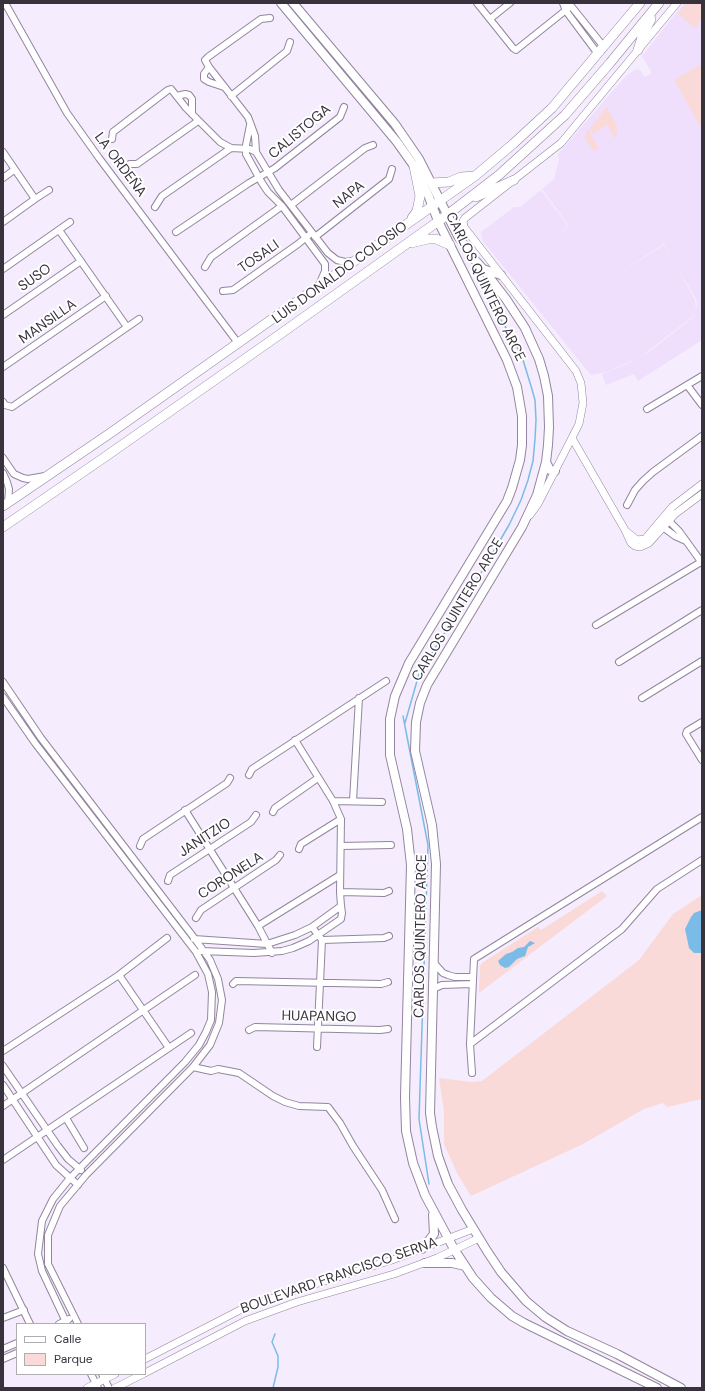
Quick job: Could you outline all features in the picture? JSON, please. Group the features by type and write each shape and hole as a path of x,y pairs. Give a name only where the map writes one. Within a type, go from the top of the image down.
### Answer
{"main road":[{"name":"CARLOS QUINTERO ARCE","path":"280,3 397,142 414,166 438,221 507,360 513,374 520,402 522,445 518,467 507,501 409,663 395,696 390,719 390,754 407,829 411,865 405,1097 406,1125 413,1163 418,1179 433,1212 454,1249 482,1288 512,1316 657,1388"},
{"name":"CARLOS QUINTERO ARCE","path":"293,3 400,131 419,159 465,248 483,269 516,313 525,328 541,365 548,396 549,427 546,462 537,495 522,527 432,676 423,694 417,713 415,751 432,825 436,858 430,1097 432,1127 438,1156 442,1170 462,1210 501,1272 522,1297 545,1318 567,1331 617,1354 681,1388"},
{"name":"LUIS DONALDO COLOSIO","path":"5,505 109,434 475,176 552,108 640,3"},
{"path":"638,50 642,37 657,5"},
{"name":"LUIS DONALDO COLOSIO","path":"3,527 279,335 447,215 499,174 565,115 657,5"},
{"path":"338,56 344,79 360,82"},
{"path":"405,226 417,211 419,204 419,189 414,166"},
{"path":"432,183 441,183 461,177 475,176"},
{"path":"462,203 514,180"},
{"path":"406,244 428,238 436,239 450,245"},
{"path":"483,269 500,275"},
{"path":"272,319 272,329 279,335"},
{"path":"102,459 111,447 109,434"},
{"path":"546,462 550,470 555,471"},
{"path":"422,1249 434,1234 433,1212"},
{"path":"425,1263 452,1263 465,1266"},
{"path":"636,1377 642,1388"}],"street":[{"name":"LA ORDEÑA","path":"5,3 67,113 238,343"},
{"path":"477,3 516,50 571,6"},
{"path":"490,19 510,3"},
{"path":"564,3 571,6 601,51"},
{"path":"564,3 566,11 601,51"},
{"path":"522,527 538,504 579,424 583,408 583,392 578,375 533,314 500,275 464,226 463,222 465,218 561,143 677,3"},
{"path":"270,18 261,19 208,57 206,60 209,67 246,114 255,136 256,152 291,205 328,253 337,260 345,262 353,261"},
{"path":"231,96 287,50 290,42"},
{"path":"209,67 204,74 204,78 209,82 224,87"},
{"path":"112,139 113,132 171,89 198,121 220,142 231,148 245,148 256,152"},
{"path":"177,96 185,94 189,95 192,99 192,114"},
{"name":"CALISTOGA","path":"176,232 259,177 269,173 340,117 344,107"},
{"path":"130,164 137,164 198,121"},
{"path":"250,125 245,148 246,154 268,192 282,206 325,264 325,271 317,288"},
{"path":"291,205 365,148 373,145"},
{"path":"155,207 162,196 231,148"},
{"path":"3,152 35,199"},
{"name":"NAPA","path":"306,237 314,235 389,179 392,169"},
{"path":"3,178 14,170"},
{"path":"3,222 49,190"},
{"path":"205,267 211,257 282,206"},
{"path":"3,269 70,222"},
{"path":"59,230 127,327"},
{"name":"TOSALI","path":"223,291 233,290 306,237"},
{"name":"SUSO","path":"3,315 81,261"},
{"name":"MANSILLA","path":"3,367 106,296"},
{"path":"3,402 5,405 12,407 139,319"},
{"path":"647,409 702,376"},
{"path":"687,384 702,404"},
{"path":"627,505 635,490 643,481 702,436"},
{"path":"572,438 631,543 640,547 649,543 660,525"},
{"path":"3,458 14,474 23,478 28,479 46,476"},
{"path":"3,473 9,489 5,505"},
{"path":"625,530 633,538 642,540 660,525 678,502 702,484"},
{"path":"666,518 675,514 702,494"},
{"path":"596,625 702,562 680,531 666,518"},
{"path":"660,525 675,536 686,541"},
{"path":"619,662 702,610"},
{"path":"642,698 702,661"},
{"path":"249,775 252,769 386,681"},
{"path":"3,682 41,738 204,951 215,969 222,1000 218,1023 210,1045 193,1067 86,1175 60,1206 48,1235 48,1264 78,1323"},
{"path":"3,697 35,743 97,825 196,952 208,974 212,992 211,1020 199,1045 70,1178 53,1199 42,1221 38,1254 42,1271 66,1322 74,1316"},
{"path":"352,802 359,698"},
{"path":"702,722 686,731 686,734 702,760"},
{"path":"35,743 41,738"},
{"path":"196,952 272,952 293,948 320,937 341,919 341,819 333,800 295,740"},
{"path":"140,846 144,839 227,783 230,778"},
{"path":"273,812 275,808 318,778"},
{"path":"333,800 352,802 382,802"},
{"path":"185,810 258,926 272,952"},
{"name":"JANITZIO","path":"168,881 170,875 251,822 256,815"},
{"path":"472,1074 470,1044 473,960 702,817"},
{"path":"299,849 301,844 341,819"},
{"path":"97,825 103,820"},
{"path":"341,846 390,845"},
{"name":"CORONELA","path":"196,918 200,910 276,860 280,855"},
{"path":"470,1044 622,930 657,889 702,860"},
{"path":"258,926 340,875"},
{"path":"340,892 384,893 389,891"},
{"path":"188,942 195,939 267,944 295,935 312,927 341,906"},
{"path":"312,927 320,937 320,983 317,1047"},
{"path":"320,937 384,938 389,936"},
{"path":"3,1051 118,975 167,938"},
{"path":"434,963 442,973 455,980 472,984"},
{"path":"118,975 169,1048"},
{"path":"3,1106 195,975"},
{"path":"433,989 455,980 472,977"},
{"path":"233,984 236,981 381,984 388,982"},
{"name":"HUAPANGO","path":"249,1030 255,1027 388,1029"},
{"path":"3,1160 191,1033"},
{"path":"3,1066 46,1131 68,1159 86,1175"},
{"path":"193,1067 211,1071 218,1069 239,1073 273,1096 285,1102 299,1106 328,1107 340,1123 353,1146 382,1190 395,1219"},
{"path":"3,1085 56,1164 78,1185"},
{"path":"66,1118 84,1148"},
{"name":"BOULEVARD FRANCISCO SERNA","path":"146,1358 240,1310 293,1291 392,1260 449,1240 474,1229"},
{"name":"BOULEVARD FRANCISCO SERNA","path":"146,1373 245,1321 297,1302 394,1274 425,1263 479,1238"},
{"path":"3,1268 30,1323"},
{"path":"3,1318 24,1310"},
{"path":"3,1349 16,1343"},
{"path":"3,1359 16,1353"},
{"path":"92,1375 97,1386"},
{"name":"BOULEVARD FRANCISCO SERNA","path":"115,1388 142,1375"},
{"path":"87,1388 97,1386 103,1377 109,1388"}],"shaded area":[{"path":"684,3 702,3 702,340 638,381 634,374 606,385 602,374 620,367 640,357 609,371 592,375 589,373 482,240 481,232 514,207 520,207 541,190 568,226 553,239 569,226 542,189 554,179 559,160 558,154 625,77 636,69 640,70 645,77 652,73 642,56","holes":["664,244 673,260 664,245 600,285","675,264 696,299 696,311 695,300","696,311 692,318 649,352 643,355 692,317"]}],"green space":[{"path":"686,3 702,3 702,19 695,28 678,14"},
{"path":"702,64 702,129 674,80"},
{"path":"607,107 617,126 615,139 607,125 593,134 590,128"},
{"path":"588,129 599,148 593,151 585,138"},
{"path":"602,891 607,896 479,993 480,966 482,963 538,927 541,930"},
{"path":"702,895 702,1099 667,1107 663,1103 644,1109 583,1144 471,1196 457,1173 444,1144 444,1111 439,1078 471,1082 482,1081 639,960 673,914"}],"water":[{"path":"702,910 702,953 694,953 689,948 685,929 694,913"},
{"path":"530,941 535,943 528,947 525,956 517,959 509,967 505,968 500,965 498,961 506,954 518,948 524,947"}],"waterway":[{"path":"405,723 419,674 464,602 509,525 521,500 533,461 536,420 535,400 523,360 514,340 487,299"},
{"path":"403,716 428,845 419,1119 429,1184"},
{"path":"273,1388 278,1367 278,1356 272,1342 275,1334"}]}
